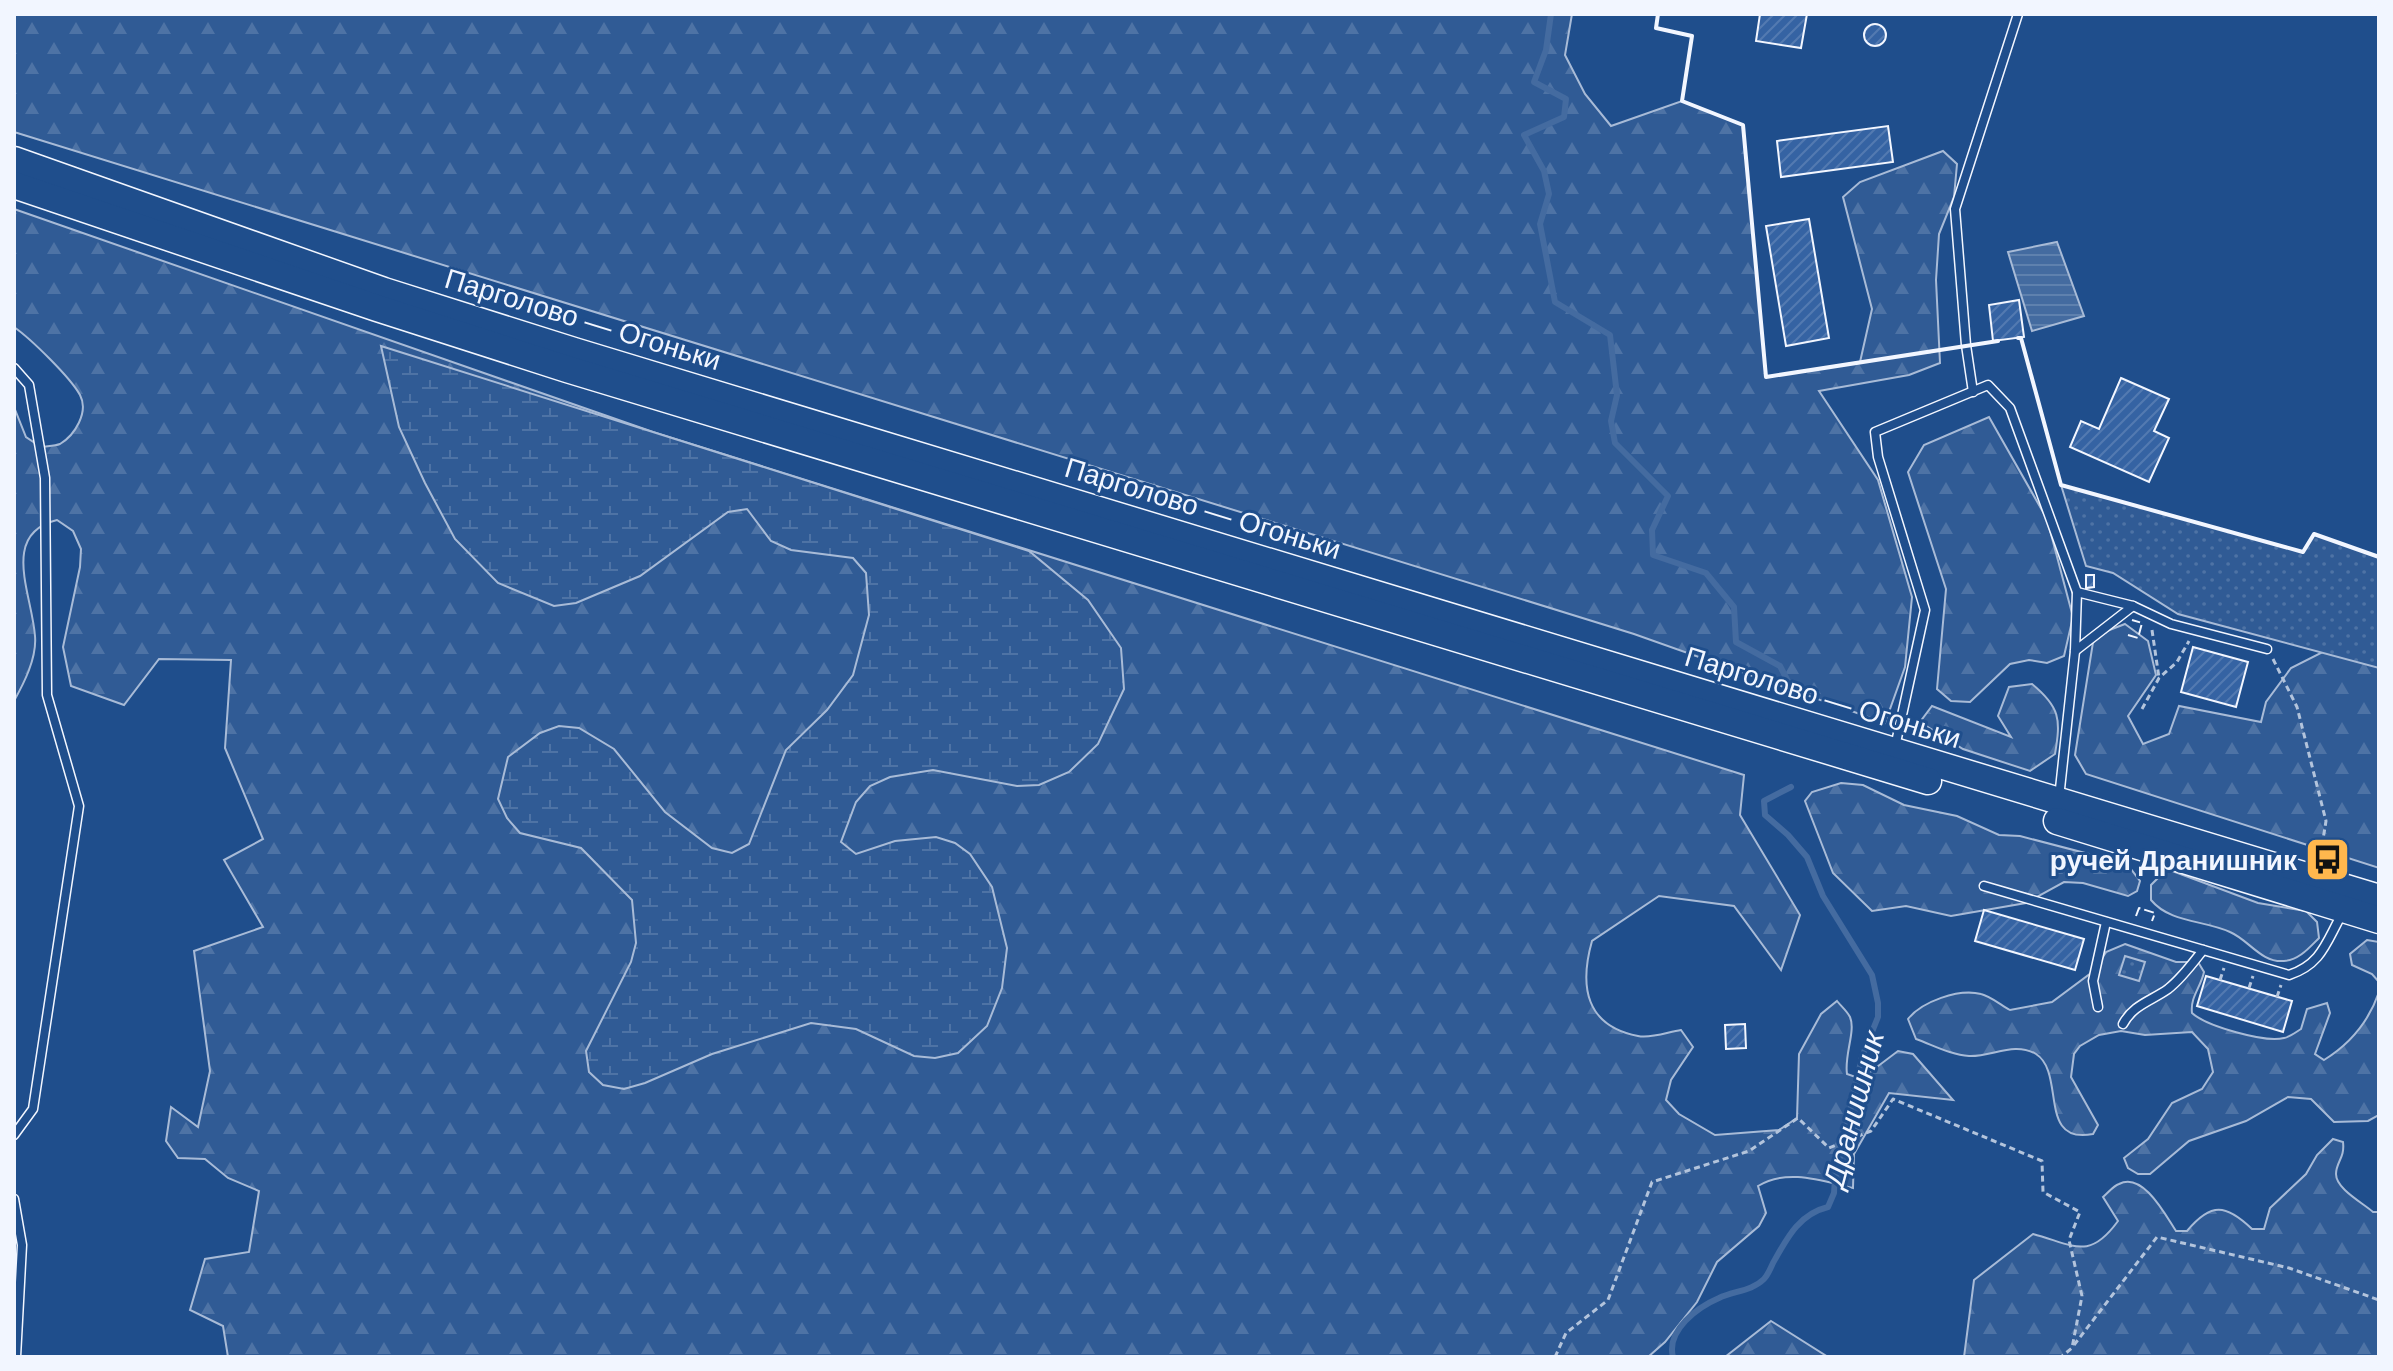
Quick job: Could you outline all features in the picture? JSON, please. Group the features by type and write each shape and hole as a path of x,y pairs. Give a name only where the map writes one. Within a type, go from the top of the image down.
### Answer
{"main road":[{"name":"Парголово — Огоньки","path":"14,160 384,291 574,351 2379,898"},
{"name":"Парголово — Огоньки","path":"14,185 567,369 2379,920"}],"lane":[{"path":"1973,392 1955,209 2018,14"},
{"path":"14,368 29,385 45,478 47,695 79,806 33,1109 14,1135"},
{"path":"1894,751 1925,610 1878,457 1875,432 1988,385 2010,408 2077,592 2075,651 2058,803"},
{"path":"2077,592 2133,606 2171,624 2267,649"},
{"path":"2075,651 2133,606"},
{"path":"1984,886 2289,975 2307,969 2319,957 2345,909"},
{"path":"2098,1007 2093,981 2106,922"},
{"path":"2123,1024 2128,1013 2182,977 2203,950"},
{"path":"14,1199 22,1245 16,1357"}],"path":[{"path":"2150,614 2159,678"},
{"path":"2142,709 2159,678 2177,662 2195,631"},
{"path":"2267,649 2297,707 2301,722 2326,821 2320,858"},
{"path":"1555,1357 1566,1333 1608,1300 1652,1182 1749,1151 1798,1118 1830,1147 1871,1131 1893,1099 2042,1161 2043,1192 2080,1212 2069,1240 2082,1296 2072,1348"},
{"path":"2061,1357 2072,1348 2157,1237 2289,1268 2379,1300"}],"green space":[{"path":"14,14 1572,14 1565,55 1585,94 1611,126 1682,101 1743,125 1766,377 1860,362 1872,309 1843,197 1860,182 1943,151 1957,164 1954,197 1939,234 1936,280 1940,363 1909,375 1819,391 1878,480 1912,597 1905,667 1885,723 1634,634 14,132"},
{"path":"14,209 653,432 1744,775 1740,815 1800,915 1781,970 1734,906 1659,896 1592,941 1586,974 1587,989 1597,1014 1621,1031 1643,1037 1681,1030 1693,1047 1671,1080 1666,1100 1679,1114 1715,1135 1779,1130 1797,1118 1799,1054 1821,1014 1837,1001 1849,1015 1851,1023 1847,1074 1861,1079 1898,1051 1913,1054 1953,1100 1889,1093 1854,1154 1853,1188 1793,1177 1758,1186 1766,1213 1759,1226 1717,1262 1697,1302 1665,1342 1648,1357 228,1357 223,1326 190,1310 205,1259 249,1252 259,1191 228,1178 205,1159 178,1158 166,1141 171,1107 198,1127 210,1071 194,951 263,927 224,860 263,839 225,748 231,660 159,659 124,705 71,686 63,647 81,549 73,531 57,520 40,527 29,538 24,552 35,644 29,670 14,701 14,407 26,437 41,447 58,445 66,440 79,422 83,409 80,395 68,378 14,327"},
{"path":"381,346 1029,551 1088,600 1121,648 1124,689 1098,744 1069,772 1039,785 1017,786 933,770 890,777 870,786 856,802 841,842 856,854 895,841 936,837 955,843 970,854 992,887 1007,948 1002,988 987,1026 958,1053 935,1058 914,1056 856,1029 811,1023 712,1054 624,1089 603,1085 589,1072 586,1051 631,962 636,943 632,900 581,848 520,833 507,818 498,799 508,757 540,733 559,726 579,728 614,749 665,812 712,848 732,853 749,844 786,750 827,710 853,675 869,615 866,573 853,558 791,550 771,541 747,509 728,512 640,576 576,603 554,606 498,583 455,539 425,483 399,427"},
{"path":"1989,417 2047,519 2073,617 2064,656 2047,663 2029,660 2010,664 1970,702 1951,701 1937,689 1946,589 1908,472 1924,445"},
{"path":"2061,485 2303,552 2314,534 2379,557 2379,668 2178,614 2113,573 2086,566"},
{"path":"2125,624 2148,641 2156,675 2128,716 2143,744 2169,734 2179,706 2261,722 2266,702 2291,668 2372,627 2379,629 2379,868 2086,774 2075,755 2094,636"},
{"path":"2032,684 2053,707 2058,732 2055,754 2030,771 1963,749 1920,722 1932,706 2011,737 1998,716 2009,687"},
{"path":"1841,783 1863,785 1904,805 1957,816 1999,835 2020,836 2127,864 2140,881 2137,891 2128,896 2083,883 2064,882 2026,903 1951,916 1906,906 1872,911 1833,873 1805,801 1812,792"},
{"path":"2167,869 2258,903 2306,911 2317,922 2319,938 2294,958 2276,961 2230,932 2168,913 2151,900 2151,885"},
{"path":"2367,940 2379,942 2379,982 2372,974 2352,965 2350,954"},
{"path":"2125,944 2176,962 2198,962 2204,972 2192,1013 2236,1032 2264,1038 2286,1037 2301,1029 2307,1009 2327,1003 2330,1013 2315,1054 2324,1060 2358,1031 2379,992 2379,1115 2368,1121 2334,1122 2311,1099 2288,1097 2246,1121 2189,1141 2150,1174 2138,1174 2128,1168 2124,1158 2148,1139 2172,1103 2202,1089 2213,1072 2208,1049 2192,1032 2145,1035 2121,1031 2099,1035 2080,1046 2074,1054 2071,1077 2098,1125 2093,1134 2076,1134 2065,1129 2058,1119 2050,1076 2045,1063 2036,1054 2019,1049 1978,1056 1956,1054 1916,1039 1908,1019 1931,1002 1962,993 1984,995 2010,1010 2052,1002 2095,970 2106,952"},
{"path":"2125,956 2145,962 2139,981 2119,975"},
{"path":"2333,1139 2343,1142 2336,1174 2340,1185 2373,1212 2379,1212 2379,1357 1964,1357 1974,1280 2033,1234 2070,1245 2089,1246 2108,1233 2118,1221 2103,1197 2117,1185 2128,1182 2137,1184 2153,1197 2176,1231 2187,1231 2204,1215 2219,1210 2234,1215 2252,1229 2264,1229 2270,1208 2306,1174 2317,1155"},
{"path":"1771,1321 1828,1357 1725,1357"}],"shaded area":[{"path":"2057,242 2084,316 2032,331 2008,252"}],"building":[{"path":"1760,14 1807,14 1801,48 1756,41"},
{"path":"1875,24 1883,27 1886,35 1883,43 1875,46 1867,43 1864,35 1867,27"},
{"path":"1888,126 1893,162 1781,177 1777,141"},
{"path":"1809,219 1829,338 1786,346 1766,226"},
{"path":"2019,300 2024,337 1993,341 1989,305"},
{"path":"2121,378 2169,399 2154,431 2169,438 2149,482 2070,447 2081,421 2099,429"},
{"path":"2086,575 2094,575 2094,587 2086,588"},
{"path":"2193,647 2248,662 2236,707 2181,692"},
{"path":"1984,910 2084,939 2075,970 1975,941"},
{"path":"2206,976 2292,1001 2283,1032 2197,1006"},
{"path":"1745,1024 1746,1048 1726,1049 1725,1025"}],"waterway":[{"name":"Дранишник","path":"1551,14 1546,50 1534,82 1566,99 1564,117 1524,135 1544,171 1549,194 1540,224 1555,302 1610,335 1617,395 1611,421 1615,443 1668,496 1652,530 1653,555 1706,573 1734,607 1736,642 1780,666 1793,691"},
{"name":"Дранишник","path":"1673,1357 1674,1338 1693,1314 1711,1302 1759,1283 1795,1228 1809,1215 1828,1207 1834,1193 1862,1057 1878,1017 1872,975 1823,896 1807,857 1765,815 1764,801 1791,787"}],"fence":[{"path":"2128,635 2138,638 2142,623 2132,620"},
{"path":"2136,916 2139,908 2155,913 2152,921"}],"wall":[{"path":"1658,14 1656,28 1692,36 1682,101 1743,125 1766,377 1998,341"},
{"path":"2018,338 2021,338 2061,485 2303,552 2314,534 2379,557"}],"place":[{"name":"ручей Дранишник","path":"2328,860"}]}
